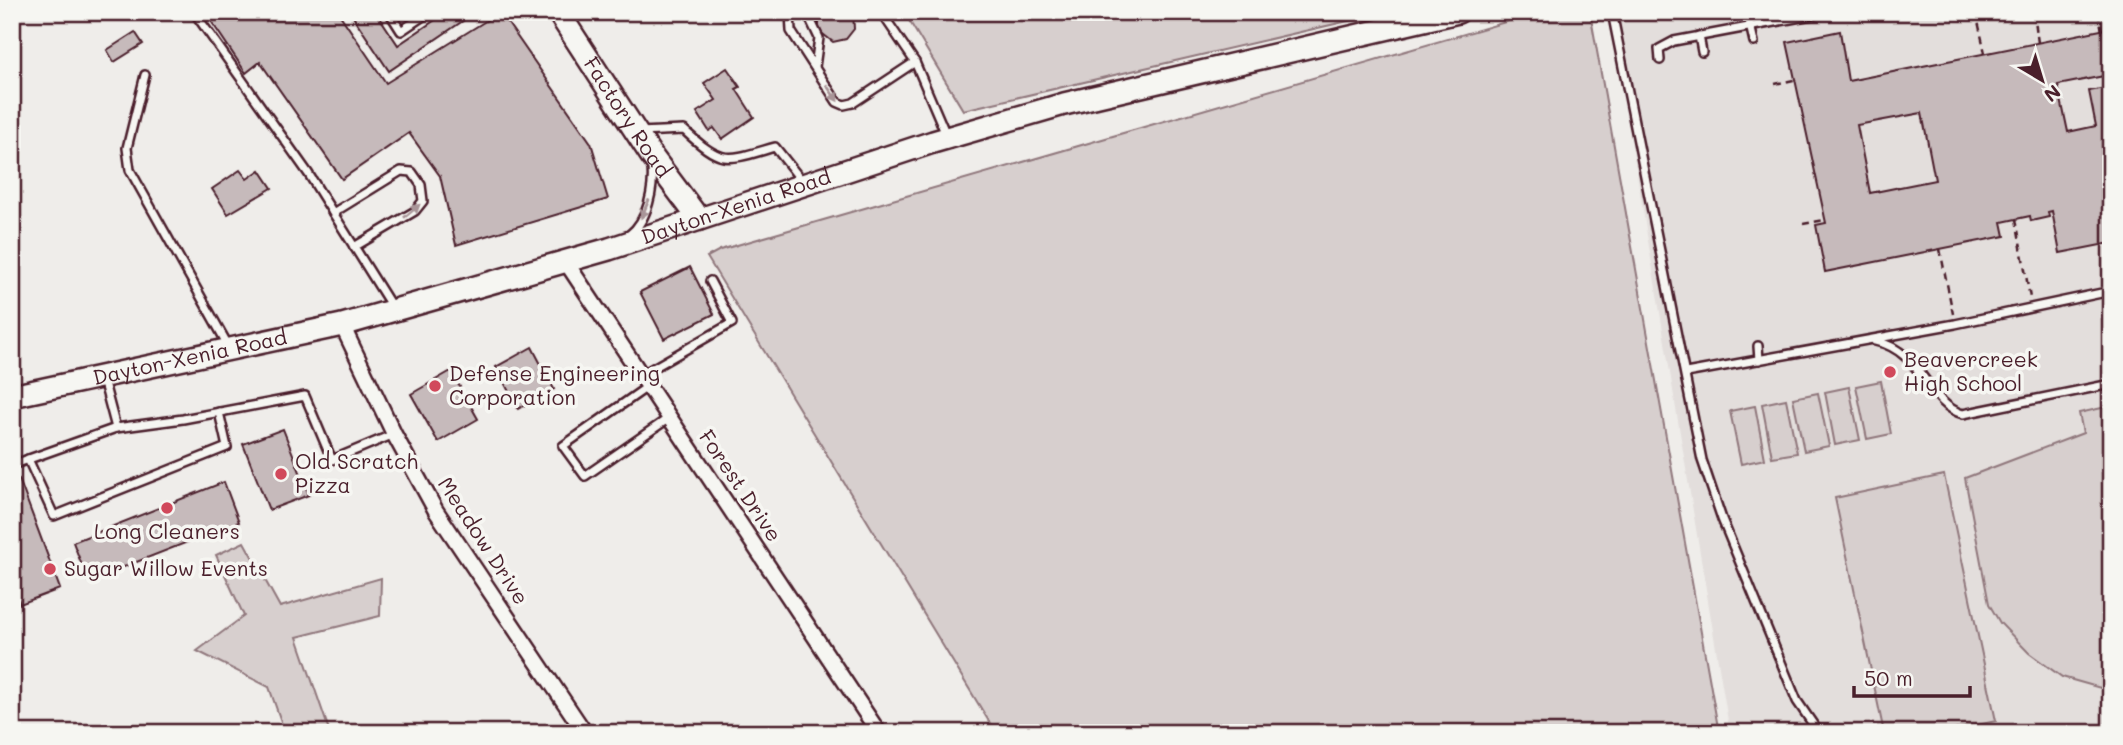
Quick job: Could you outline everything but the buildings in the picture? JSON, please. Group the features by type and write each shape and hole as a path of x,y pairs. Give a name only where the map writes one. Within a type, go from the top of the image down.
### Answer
{"main road":[{"name":"Factory Road","path":"558,12 651,155 699,219"},
{"name":"Dayton-Xenia Road","path":"12,396 103,379 342,325 609,249 947,138 1065,104 1458,12"}],"street":[{"name":"Forest Drive","path":"566,262 879,733"},
{"name":"Meadow Drive","path":"342,325 394,434 436,511 585,733"}],"lane":[{"path":"194,12 333,213 394,311"},
{"path":"389,12 401,31 429,12"},
{"path":"790,12 791,30 837,102 844,105 853,103 915,62"},
{"path":"810,12 809,17 819,38 815,67"},
{"path":"881,12 915,62 947,138"},
{"path":"1612,12 1702,460 1722,519 1797,701 1819,733"},
{"path":"1747,12 1754,42"},
{"path":"1660,60 1659,49 1664,44 1828,12"},
{"path":"1699,36 1702,52"},
{"path":"145,75 127,148 130,170 231,350"},
{"path":"637,132 684,130 708,152 729,160 775,147 804,184"},
{"path":"609,249 634,232 646,209 654,184 651,155"},
{"path":"333,213 401,171 412,172 421,185 423,201 415,211 354,247"},
{"path":"669,418 585,476 564,446 644,381 732,323 710,281"},
{"path":"1686,373 1955,324 2111,291"},
{"path":"1870,340 1897,348 1947,405 1963,414 2111,384"},
{"path":"1758,346 1759,359"},
{"path":"103,379 116,428"},
{"path":"12,465 116,428 305,396 332,460 394,434"},
{"path":"28,459 54,516 227,447 219,412"}],"path":[{"path":"1976,12 1984,53"},
{"path":"2034,12 2038,43"},
{"path":"2098,12 2102,30"},
{"path":"1775,85 1794,80"},
{"path":"1803,224 1825,219"},
{"path":"2017,219 2031,309"},
{"path":"1940,249 1955,324"}],"shaded area":[{"path":"904,12 1387,12 963,110"},
{"path":"1540,12 1590,12 1719,733 996,733 707,257 720,250"},
{"name":"Beavercreek High School","path":"1610,12 2111,12 2111,733 1730,733"},
{"path":"1881,381 1891,434 1867,439 1856,386"},
{"path":"1849,387 1860,440 1835,445 1825,392"},
{"path":"1818,393 1829,446 1804,451 1793,398"},
{"path":"1786,399 1797,453 1772,457 1762,404"},
{"path":"1755,406 1765,459 1741,464 1730,411"},
{"path":"2111,406 2111,691 2062,677 2029,653 2000,623 1989,604 1965,478 2083,433 2079,413"},
{"path":"1944,475 1996,721 1940,733 1884,733 1835,498"},
{"path":"244,542 280,607 381,578 380,616 297,637 330,733 285,733 269,687 197,651 244,616 216,555"}],"place":[{"name":"Beavercreek High School","path":"1890,372"},
{"name":"Defense Engineering Corporation","path":"435,386"},
{"name":"Old Scratch Pizza","path":"281,474"},
{"name":"Long Cleaners","path":"167,508"},
{"name":"Sugar Willow Events","path":"50,569"}]}
